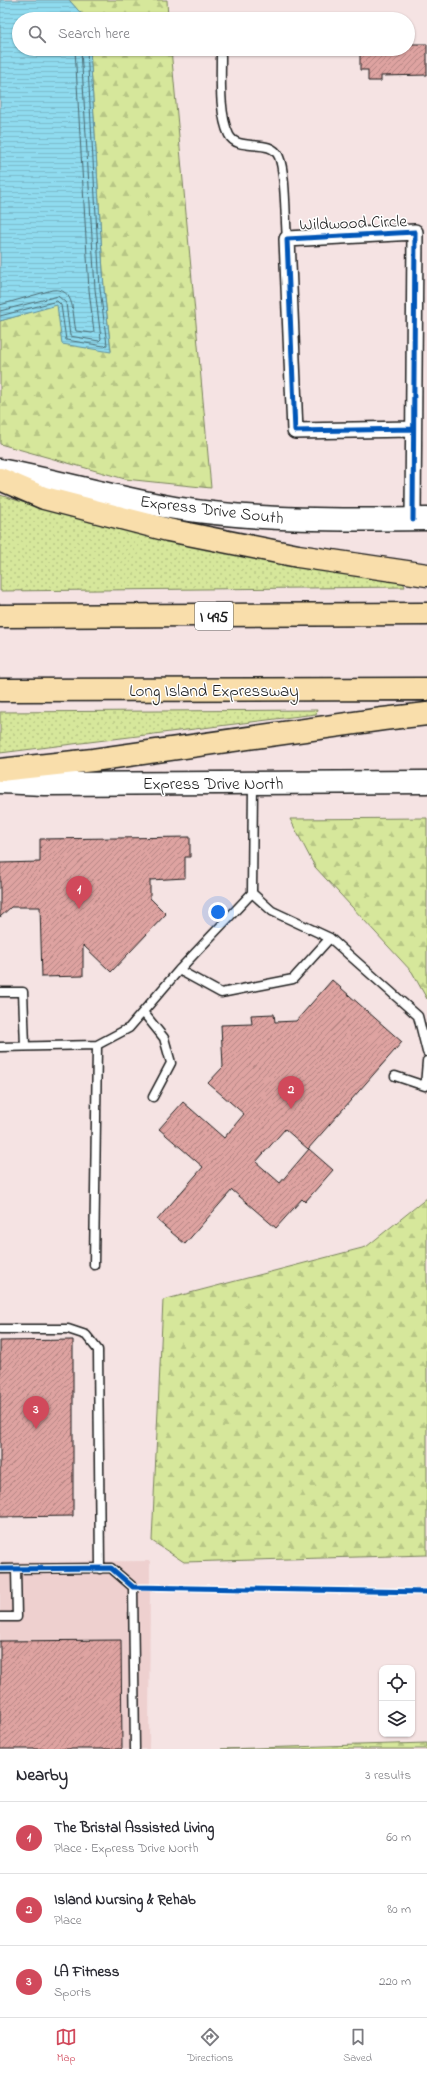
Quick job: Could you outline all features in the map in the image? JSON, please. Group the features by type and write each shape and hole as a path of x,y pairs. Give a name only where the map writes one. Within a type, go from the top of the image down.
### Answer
{"highway":[{"path":"0,479 44,498 168,530 298,556 427,574"},
{"name":"I 495","path":"0,616 427,614"},
{"name":"Long Island Expressway","path":"0,690 427,689"},
{"path":"0,770 93,760 427,714"}],"main road":[{"name":"Express Drive South","path":"0,470 46,478 133,500 224,514 318,520 420,520"},
{"name":"Express Drive North","path":"0,782 44,784 427,782"}],"street":[{"name":"Wildwood Circle","path":"413,429 295,430 287,239 421,233 413,429 420,520"}],"lane":[{"path":"221,56 225,120 230,136 240,143 272,148 279,156 282,172 287,239"},
{"path":"0,1047 98,1044 129,1028 179,970 252,893 253,782"},
{"path":"252,893 272,911 330,938 418,1016 427,1052"},
{"path":"179,970 221,993 293,979 330,938"},
{"path":"0,992 23,992 25,1046"},
{"path":"143,1012 164,1038 171,1063 153,1097"},
{"path":"94,1265 98,1044"},
{"path":"394,1076 425,1086 427,1061"},
{"path":"0,1329 68,1329 86,1335 98,1350 100,1569"},
{"path":"0,1569 111,1568 133,1587 135,1749"},
{"path":"0,1617 17,1617 16,1569"}],"shaded area":[{"path":"150,1561 149,1749 0,1749 0,1562"}],"green space":[{"path":"69,0 167,0 168,12 80,12"},
{"path":"90,56 172,56 211,488 125,479 0,444 0,321 57,304 111,351 104,289"},
{"path":"0,495 44,509 403,582 405,587 0,591"},
{"path":"317,710 316,714 0,753 0,712"},
{"path":"427,818 427,999 412,972 315,867 290,819"},
{"path":"427,1198 427,1555 184,1562 152,1541 163,1300 366,1247"},
{"path":"427,1743 427,1749 221,1749"}],"water":[{"path":"0,0 69,0 80,12 12,12 12,56 90,56 104,289 111,352 62,344 57,305 0,321"}],"building":[{"path":"415,44 427,44 427,75 381,76 381,81 368,81 368,70 360,70 360,56 415,56"},
{"path":"190,837 190,857 185,857 185,878 150,880 150,898 166,914 111,972 83,945 83,976 42,977 40,907 11,907 0,917 0,863 40,862 40,839"},
{"path":"332,980 402,1042 308,1149 285,1129 256,1162 280,1183 309,1149 333,1170 305,1202 302,1199 276,1228 232,1190 185,1244 157,1220 203,1167 159,1129 183,1102 224,1138 244,1114 208,1083 223,1067 221,1025 252,1024 251,1015 274,1014 275,1022 296,1021"},
{"path":"73,1340 73,1516 0,1517 0,1341"},
{"path":"121,1640 122,1749 0,1749 0,1641"}],"cycle path":[{"path":"413,429 295,431 287,239 415,232 413,520"},
{"path":"0,1569 111,1568 133,1587 427,1592"}],"place":[{"name":"The Bristal Assisted Living","path":"79,909"},
{"name":"Island Nursing & Rehab","path":"291,1109"},
{"name":"LA Fitness","path":"36,1429"}]}
